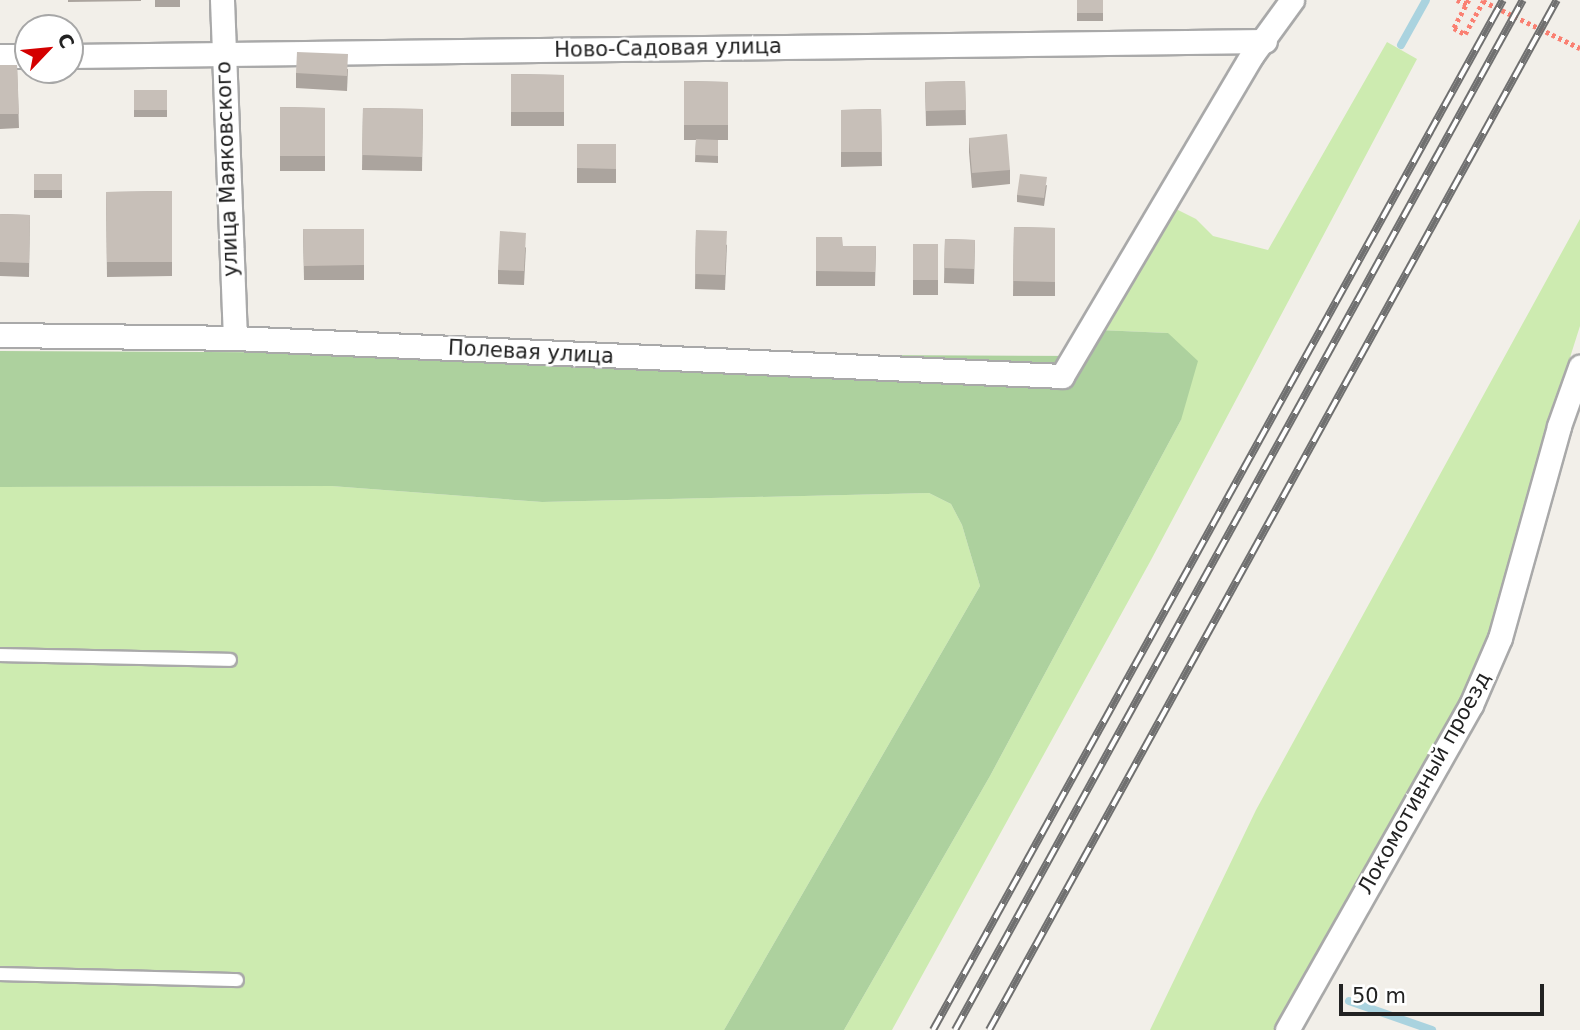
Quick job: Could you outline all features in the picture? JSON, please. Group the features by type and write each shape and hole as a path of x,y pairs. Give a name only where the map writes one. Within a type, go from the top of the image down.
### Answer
{"street":[{"name":"улица Маяковского","path":"222,0 234,338"},
{"path":"1265,41 1292,0"},
{"name":"Ново-Садовая улица","path":"84,56 1265,41"},
{"name":"Полевая улица","path":"0,335 234,338 1062,376 1252,55 1265,41"},
{"name":"Локомотивный проезд","path":"1287,1030 1471,705 1500,638 1559,426 1580,368"}],"lane":[{"path":"0,655 230,660"},
{"path":"0,974 237,981"}],"path":[{"path":"1457,0 1468,2 1454,28 1465,34 1483,1 1580,48"}],"green space":[{"path":"1387,42 1417,59 1151,560 892,1030 844,1030 990,776 1181,420 1168,333 1099,330 1176,209 1196,219 1213,236 1268,250"},
{"path":"1580,219 1580,326 1527,493 1495,621 1456,720 1276,1030 1150,1030 1256,810"},
{"path":"1099,330 1168,333 1198,361 1181,420 990,776 844,1030 724,1030 980,586 962,525 951,504 929,493 542,502 331,486 0,487 0,351 1085,356"},
{"path":"331,486 542,502 929,493 951,504 962,525 980,586 724,1030 0,1030 0,487"}],"building":[{"path":"1077,0 1103,0 1103,13 1077,13"},
{"path":"297,52 348,54 347,76 296,73"},
{"path":"0,65 14,65 19,114 0,114"},
{"path":"511,74 564,75 564,112 511,112"},
{"path":"684,81 728,82 728,125 684,125"},
{"path":"965,81 966,110 926,111 925,82"},
{"path":"134,90 167,90 167,110 134,110"},
{"path":"280,107 325,108 325,156 280,156"},
{"path":"363,108 423,109 422,157 362,155"},
{"path":"881,109 882,152 841,152 841,110"},
{"path":"1007,134 1010,170 972,173 969,138"},
{"path":"696,139 718,140 718,156 695,155"},
{"path":"577,144 616,144 616,169 577,168"},
{"path":"34,174 62,174 62,190 34,190"},
{"path":"1020,174 1047,177 1044,198 1017,195"},
{"path":"172,191 172,262 107,262 106,192"},
{"path":"0,214 30,215 29,263 0,262"},
{"path":"1014,227 1055,228 1055,282 1013,281"},
{"path":"303,229 364,229 364,265 304,266"},
{"path":"696,230 727,231 725,275 695,274"},
{"path":"500,231 526,233 524,271 498,270"},
{"path":"816,237 842,237 843,246 876,246 875,272 816,271"},
{"path":"945,239 975,240 974,269 944,268"},
{"path":"913,244 938,244 938,280 913,280"}],"waterway":[{"path":"1401,45 1426,0"},
{"path":"1349,1001 1432,1030"}],"railway":[{"path":"933,1030 1503,0"},
{"path":"955,1030 1523,0"},
{"path":"989,1030 1557,0"}]}
